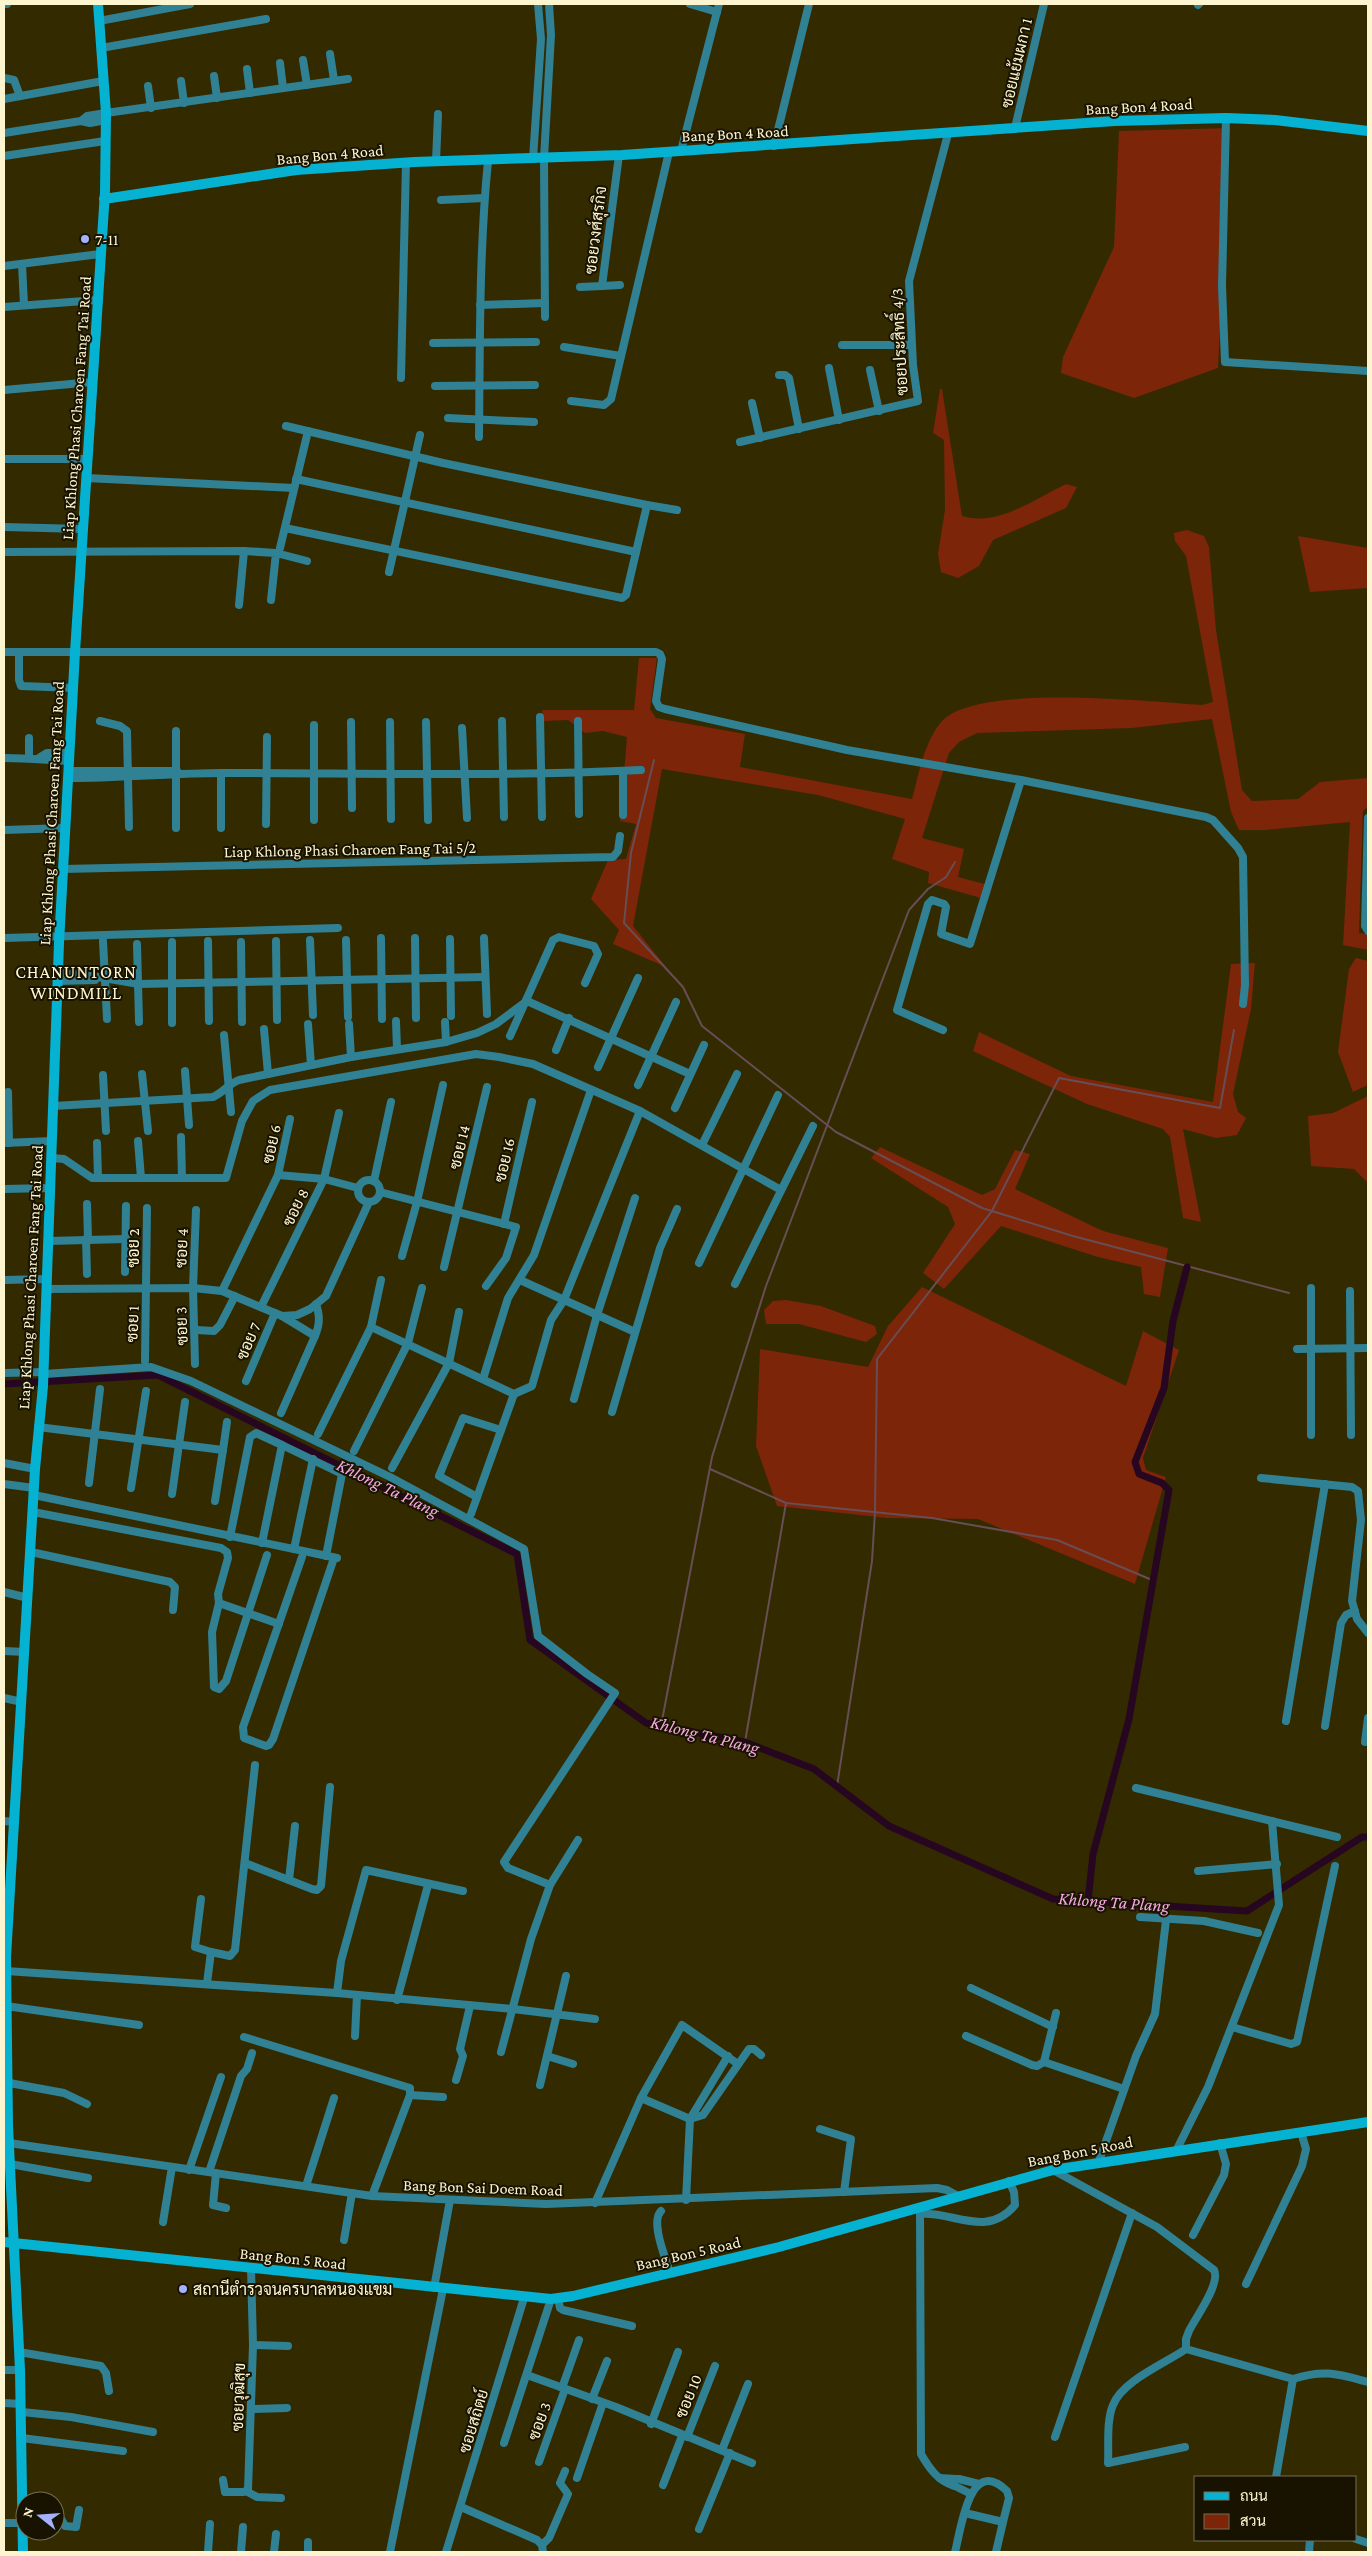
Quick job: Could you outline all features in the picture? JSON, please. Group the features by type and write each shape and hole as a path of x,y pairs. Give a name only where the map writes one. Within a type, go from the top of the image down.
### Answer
{"street":[{"name":"Liap Khlong Phasi Charoen Fang Tai Road","path":"23,2491 19,2352 8,2242 7,2190 10,2164 5,2082 9,1822 22,1702 35,1469 43,1377 65,828 104,199 106,117 98,4"},
{"path":"99,21 148,8 189,4"},
{"path":"538,4 541,33 539,158 546,303 545,317"},
{"path":"539,158 551,35 549,4"},
{"path":"681,151 718,8 690,4"},
{"path":"774,146 809,4"},
{"name":"ซอยแย้มผกา 1","path":"1015,128 1044,4"},
{"path":"101,48 266,19"},
{"path":"330,54 334,80"},
{"path":"303,60 307,85"},
{"path":"280,63 283,88"},
{"path":"247,69 250,93"},
{"path":"214,76 217,98"},
{"path":"4,78 14,80 20,96"},
{"path":"4,133 81,121 90,123 106,117 150,108 348,79"},
{"path":"4,99 103,81"},
{"path":"181,81 184,103"},
{"path":"148,86 150,108"},
{"path":"436,161 438,114"},
{"name":"Bang Bon 4 Road","path":"104,199 296,170 406,162 488,161 774,146 1174,118 1276,120 1368,130"},
{"path":"1226,118 1222,286 1225,362 1368,371"},
{"name":"ซอยประสิทธิ์ 4/3","path":"740,442 918,401 911,345 910,276 948,134"},
{"path":"4,156 106,141"},
{"path":"570,401 607,405 611,399 669,152"},
{"name":"ซอยวงศ์สุรกิจ","path":"580,287 602,286 619,155"},
{"path":"479,436 480,305 484,198 488,161"},
{"path":"401,378 406,162"},
{"path":"441,200 484,198"},
{"path":"4,266 100,254"},
{"path":"22,264 24,305"},
{"path":"602,286 620,286"},
{"path":"4,307 97,300"},
{"path":"480,305 546,303"},
{"path":"433,343 536,342"},
{"path":"842,344 911,345"},
{"path":"564,347 621,356"},
{"path":"829,368 839,420"},
{"path":"870,370 879,411"},
{"path":"779,375 785,375 789,378 799,429"},
{"path":"4,390 93,382"},
{"path":"435,386 535,385"},
{"path":"752,403 760,438"},
{"path":"448,418 534,422"},
{"path":"286,426 415,457 677,510"},
{"path":"272,600 278,551 308,431"},
{"path":"389,572 420,435"},
{"path":"4,459 88,459"},
{"path":"86,478 294,488"},
{"path":"296,479 636,552"},
{"path":"285,528 622,598 626,595 647,505"},
{"path":"4,527 83,529"},
{"path":"239,605 244,551"},
{"path":"4,552 278,551 307,561"},
{"path":"4,652 656,652 660,654 662,659 656,701 660,707 665,709 848,750 1021,780 1206,817 1213,820 1238,848 1243,857 1245,985 1243,1004"},
{"path":"19,652 18,680 21,686 74,688"},
{"path":"540,717 542,817"},
{"path":"100,721 120,726 127,731 129,827"},
{"path":"502,721 504,817"},
{"path":"578,721 579,814"},
{"path":"351,722 352,808"},
{"path":"390,722 391,820"},
{"path":"426,722 428,820"},
{"path":"314,725 314,820"},
{"path":"462,728 467,818"},
{"path":"176,731 176,828"},
{"path":"266,824 267,737"},
{"path":"28,738 29,758"},
{"path":"4,758 39,758 69,766 128,774 314,773 390,775 578,773 641,770"},
{"path":"623,771 623,815"},
{"path":"221,828 222,773"},
{"path":"943,1030 897,1010 928,904 932,900 944,904 946,907 941,934 970,944 1021,780"},
{"path":"1368,818 1365,926 1368,931"},
{"path":"4,830 65,828"},
{"name":"Liap Khlong Phasi Charoen Fang Tai 5/2","path":"63,869 613,857 618,850 620,836"},
{"path":"4,938 338,928"},
{"path":"510,1036 553,940 559,937 594,946 597,949 598,954 585,982"},
{"path":"381,938 382,1019"},
{"path":"415,938 416,1018"},
{"path":"484,938 487,1014"},
{"path":"446,1042 450,939"},
{"path":"310,940 313,1015"},
{"path":"346,940 346,980 351,1057"},
{"path":"103,941 102,978 107,1019"},
{"path":"276,941 276,1020"},
{"path":"172,942 172,1023"},
{"path":"208,942 209,1021"},
{"path":"241,942 242,1022"},
{"path":"137,944 139,1022"},
{"path":"58,977 92,981 102,978 139,984 485,977"},
{"path":"598,1067 638,978"},
{"path":"53,1106 213,1097 223,1093 229,1084 268,1074 351,1057 446,1042 477,1033 496,1024 527,1001"},
{"path":"527,1001 569,1018 690,1074"},
{"path":"638,1085 676,1002"},
{"path":"556,1050 569,1018"},
{"path":"396,1021 397,1049"},
{"path":"308,1024 311,1065"},
{"path":"264,1029 268,1074"},
{"path":"224,1036 231,1112"},
{"path":"675,1108 704,1045"},
{"path":"51,1158 64,1159 92,1178 226,1178 242,1121 253,1101 270,1090 476,1054 533,1064 640,1111 781,1190"},
{"path":"185,1071 189,1125"},
{"path":"142,1074 148,1131"},
{"path":"702,1145 737,1074"},
{"path":"103,1075 106,1131"},
{"path":"402,1256 417,1202 443,1085"},
{"name":"ซอย 14","path":"444,1267 487,1088"},
{"path":"484,1379 508,1298 534,1255 591,1090"},
{"path":"8,1092 6,1143 52,1141"},
{"path":"699,1263 778,1094"},
{"path":"374,1181 391,1102"},
{"name":"ซอย 16","path":"504,1224 532,1102"},
{"path":"471,1514 514,1394 532,1386 551,1320 564,1300 640,1111"},
{"name":"ซอย 8","path":"261,1307 324,1179 339,1113"},
{"name":"ซอย 6","path":"222,1291 278,1175 290,1118"},
{"path":"735,1284 813,1126"},
{"path":"181,1137 182,1178"},
{"path":"138,1141 141,1178"},
{"path":"97,1143 98,1178"},
{"path":"278,1175 324,1179 358,1188"},
{"path":"278,1315 297,1315 326,1296 369,1202 375,1200 380,1192 378,1184 374,1181 366,1180 358,1188"},
{"path":"4,1189 50,1188"},
{"path":"358,1188 359,1196 369,1202"},
{"path":"380,1192 516,1227 506,1258 486,1286"},
{"path":"574,1399 597,1315 636,1198"},
{"path":"87,1204 87,1274"},
{"path":"126,1206 126,1272"},
{"name":"ซอย 2","path":"147,1208 147,1288"},
{"path":"612,1412 660,1248 678,1209"},
{"name":"ซอย 4","path":"193,1288 196,1210"},
{"path":"48,1240 77,1242 86,1239 126,1239"},
{"path":"4,1280 46,1284 193,1288 222,1291 278,1315 315,1336"},
{"path":"318,1434 371,1327 381,1280"},
{"path":"520,1280 635,1332"},
{"name":"ซอย 1","path":"145,1361 147,1288"},
{"name":"ซอย 3","path":"193,1288 196,1330 195,1364"},
{"path":"354,1450 408,1343 422,1288"},
{"path":"1311,1288 1313,1349 1311,1435"},
{"path":"1350,1291 1351,1435"},
{"path":"196,1330 214,1331 220,1325 235,1296"},
{"path":"281,1413 319,1325 320,1314 316,1304"},
{"path":"392,1468 449,1363 459,1312"},
{"name":"ซอย 7","path":"246,1381 278,1315"},
{"path":"371,1327 514,1394"},
{"path":"1297,1350 1368,1348"},
{"path":"4,1373 43,1377 143,1367 163,1370 191,1381 390,1477 522,1548 538,1636 613,1697 504,1862 508,1868 550,1885"},
{"path":"89,1483 100,1389"},
{"path":"132,1488 146,1391"},
{"path":"172,1494 184,1402"},
{"path":"476,1497 439,1476 463,1418 500,1430"},
{"path":"215,1501 227,1422"},
{"path":"38,1427 224,1450"},
{"path":"230,1537 250,1437 256,1433 340,1472 342,1477 332,1557 274,1739 266,1746 246,1740 242,1733 302,1557"},
{"path":"262,1543 282,1445"},
{"path":"294,1550 312,1459"},
{"path":"4,1463 35,1469"},
{"path":"1261,1478 1352,1487 1358,1492 1361,1520 1352,1602 1357,1619 1368,1633"},
{"path":"4,1484 230,1537 332,1557"},
{"path":"1286,1721 1325,1484"},
{"path":"33,1512 221,1548 226,1552 228,1558 218,1594 212,1632 216,1688 221,1688 226,1681 268,1555"},
{"path":"31,1552 170,1582 176,1588 173,1610"},
{"path":"4,1592 28,1598"},
{"path":"218,1603 279,1624"},
{"path":"1325,1726 1341,1624 1346,1615 1354,1610"},
{"path":"4,1651 25,1652"},
{"path":"4,1698 22,1702"},
{"path":"1365,1742 1368,1718"},
{"path":"201,1899 195,1947 230,1956 235,1950 255,1765"},
{"path":"245,1862 317,1890 321,1886 330,1787"},
{"path":"1136,1788 1337,1837"},
{"path":"1177,2149 1208,2087 1279,1905 1272,1821"},
{"path":"289,1880 295,1826"},
{"path":"501,2052 531,1940 550,1885 578,1840"},
{"path":"1198,1871 1277,1864"},
{"path":"1232,2027 1291,2044 1297,2042 1335,1866"},
{"path":"337,1993 341,1961 366,1870 370,1869 428,1885 463,1891"},
{"path":"397,2000 428,1885"},
{"path":"1140,1917 1204,1921 1258,1934"},
{"path":"1099,2161 1124,2089 1155,2014 1166,1920"},
{"path":"207,1983 211,1952"},
{"path":"6,1971 337,1993 397,2000 513,2009 595,2019"},
{"path":"540,2085 566,1976"},
{"path":"971,1988 1052,2027"},
{"path":"355,2036 357,1996"},
{"path":"6,2006 140,2025"},
{"path":"456,2080 462,2056 460,2049 470,2006"},
{"path":"966,2036 1037,2066 1044,2062 1056,2012"},
{"path":"595,2203 641,2098 682,2025 738,2064"},
{"path":"244,2037 408,2086 411,2091 410,2096 372,2196"},
{"path":"641,2098 690,2119 703,2115 749,2049 754,2049 760,2055"},
{"path":"226,2208 212,2205 213,2173 241,2076 247,2069 252,2053"},
{"path":"547,2056 573,2064"},
{"path":"686,2200 690,2119 728,2056"},
{"path":"1044,2062 1124,2089"},
{"path":"189,2170 220,2077"},
{"path":"5,2082 64,2093 87,2104"},
{"path":"410,2096 443,2097"},
{"path":"306,2186 334,2098"},
{"name":"Bang Bon 5 Road","path":"8,2242 524,2298 554,2298 779,2247 920,2210 958,2196 1009,2181 1070,2166 1368,2122"},
{"path":"820,2129 851,2139 844,2192"},
{"path":"1246,2284 1302,2166 1306,2149 1301,2132"},
{"name":"Bang Bon Sai Doem Road","path":"9,2143 372,2196 546,2204 686,2200 936,2188 948,2190 958,2196"},
{"path":"1193,2235 1224,2175 1226,2164 1220,2143"},
{"path":"10,2164 88,2178"},
{"path":"163,2222 172,2167"},
{"path":"1053,2170 1171,2236 1214,2270 1216,2274 1215,2285 1198,2312 1186,2339 1186,2350"},
{"path":"979,2484 945,2483 929,2469 921,2454 920,2210 969,2223 1001,2218 1015,2205 1014,2192 1009,2181"},
{"path":"344,2240 352,2193"},
{"path":"390,2552 438,2288 450,2200"},
{"path":"661,2211 658,2214 656,2225 670,2273"},
{"path":"1055,2437 1132,2213"},
{"name":"ซอยวุฒิสุข","path":"246,2491 249,2485 253,2345 251,2268"},
{"name":"ซอยสถิตย์","path":"446,2552 524,2298"},
{"path":"554,2298 563,2310 632,2326"},
{"path":"504,2443 554,2298"},
{"name":"ซอย 3","path":"539,2462 579,2340"},
{"path":"253,2345 288,2346"},
{"path":"1185,2447 1108,2464 1111,2414 1118,2396 1131,2383 1186,2350 1290,2378 1330,2372 1368,2382"},
{"path":"19,2352 101,2366 106,2373 109,2391"},
{"path":"651,2424 678,2352"},
{"path":"592,2399 607,2361"},
{"name":"ซอย 10","path":"662,2485 715,2366"},
{"path":"4,2370 20,2370"},
{"path":"526,2375 603,2403 651,2424 752,2462"},
{"path":"1276,2476 1290,2378"},
{"path":"699,2529 748,2384"},
{"path":"4,2403 21,2408 153,2432"},
{"path":"577,2478 603,2403"},
{"path":"251,2409 287,2408"},
{"path":"22,2438 123,2451"},
{"path":"461,2507 538,2540 543,2548 568,2494 560,2483 565,2471"},
{"path":"223,2480 225,2492 246,2491 257,2498 281,2498"},
{"path":"955,2552 970,2494 979,2484 986,2481 995,2483 1007,2491 1008,2498 996,2552"},
{"path":"956,2483 970,2494"},
{"path":"65,2524 76,2527 80,2510"},
{"path":"965,2513 1003,2522"},
{"path":"208,2552 210,2524"},
{"path":"241,2552 242,2527"},
{"path":"274,2552 276,2534"},
{"path":"308,2542 308,2552"}],"green space":[{"path":"1230,128 1218,368 1134,398 1061,373 1063,357 1114,247 1119,131"},
{"path":"940,389 942,389 962,516 989,518 1002,515 1029,504 1066,484 1077,487 1066,508 993,540 979,566 958,578 941,572 938,554 945,510 944,440 933,433"},
{"path":"1187,530 1204,536 1209,547 1216,630 1242,790 1252,801 1298,799 1320,782 1368,778 1368,807 1363,811 1359,933 1368,934 1368,950 1343,945 1350,822 1265,830 1239,830 1231,812 1212,719 1132,728 977,733 959,742 949,753 922,838 964,849 958,877 992,886 988,900 928,883 929,872 892,859 905,819 818,795 662,769 633,926 666,967 613,944 619,930 591,899 608,860 626,859 636,824 620,821 627,737 603,731 585,733 568,720 544,721 542,710 634,710 639,658 657,658 650,709 656,718 745,734 740,767 912,799 926,748 931,738 942,721 961,709 990,702 1026,698 1106,699 1202,705 1213,702 1186,556 1175,541 1174,533"},
{"path":"1298,536 1368,548 1368,588 1310,592"},
{"path":"1356,958 1368,961 1368,1082 1366,1086 1353,1092 1338,1052 1349,969"},
{"path":"1255,963 1251,1009 1233,1094 1238,1112 1246,1118 1237,1135 1216,1138 1183,1129 1201,1222 1183,1218 1170,1137 1163,1129 1087,1104 973,1051 979,1032 1071,1076 1213,1102 1231,964"},
{"path":"1368,1096 1368,1183 1354,1169 1311,1166 1308,1116 1333,1113"},
{"path":"880,1147 982,1195 995,1189 1015,1150 1030,1154 1015,1189 1103,1231 1168,1248 1160,1297 1144,1294 1141,1267 1098,1257 1001,1226 944,1289 923,1273 955,1224 948,1207 871,1158"},
{"path":"922,1287 1126,1386 1143,1331 1179,1350 1143,1458 1146,1470 1166,1477 1135,1584 978,1519 887,1518 777,1506 756,1446 760,1349 868,1367 888,1326"},
{"path":"786,1300 821,1306 875,1326 877,1334 866,1342 799,1324 766,1324 764,1310 773,1301"}],"waterway":[{"path":"654,760 631,853 624,923 683,987 702,1026 836,1132 982,1208 1073,1236 1289,1293"},
{"path":"661,1726 712,1457 766,1286 909,910 928,889 946,877 955,862"},
{"path":"837,1786 872,1561 875,1512 877,1359 992,1211 1059,1078 1220,1108 1234,1030"},
{"path":"1088,1901 1093,1854 1129,1719 1169,1490 1162,1483 1139,1474 1135,1462 1164,1388 1173,1321 1187,1267"},
{"name":"Khlong Ta Plang","path":"4,1384 158,1375 517,1554 530,1640 646,1723 745,1742 814,1769 889,1826 1053,1899 1247,1911 1362,1837 1368,1837"},
{"path":"710,1469 786,1503 932,1518 1057,1540 1152,1580"},
{"path":"745,1742 786,1503"}],"place":[{"name":"7-11","path":"85,239"},
{"name":"สถานีตำรวจนครบาลหนองแขม","path":"183,2289"}],"district":[{"name":"CHANUNTORN WINDMILL","path":"76,982"}]}
